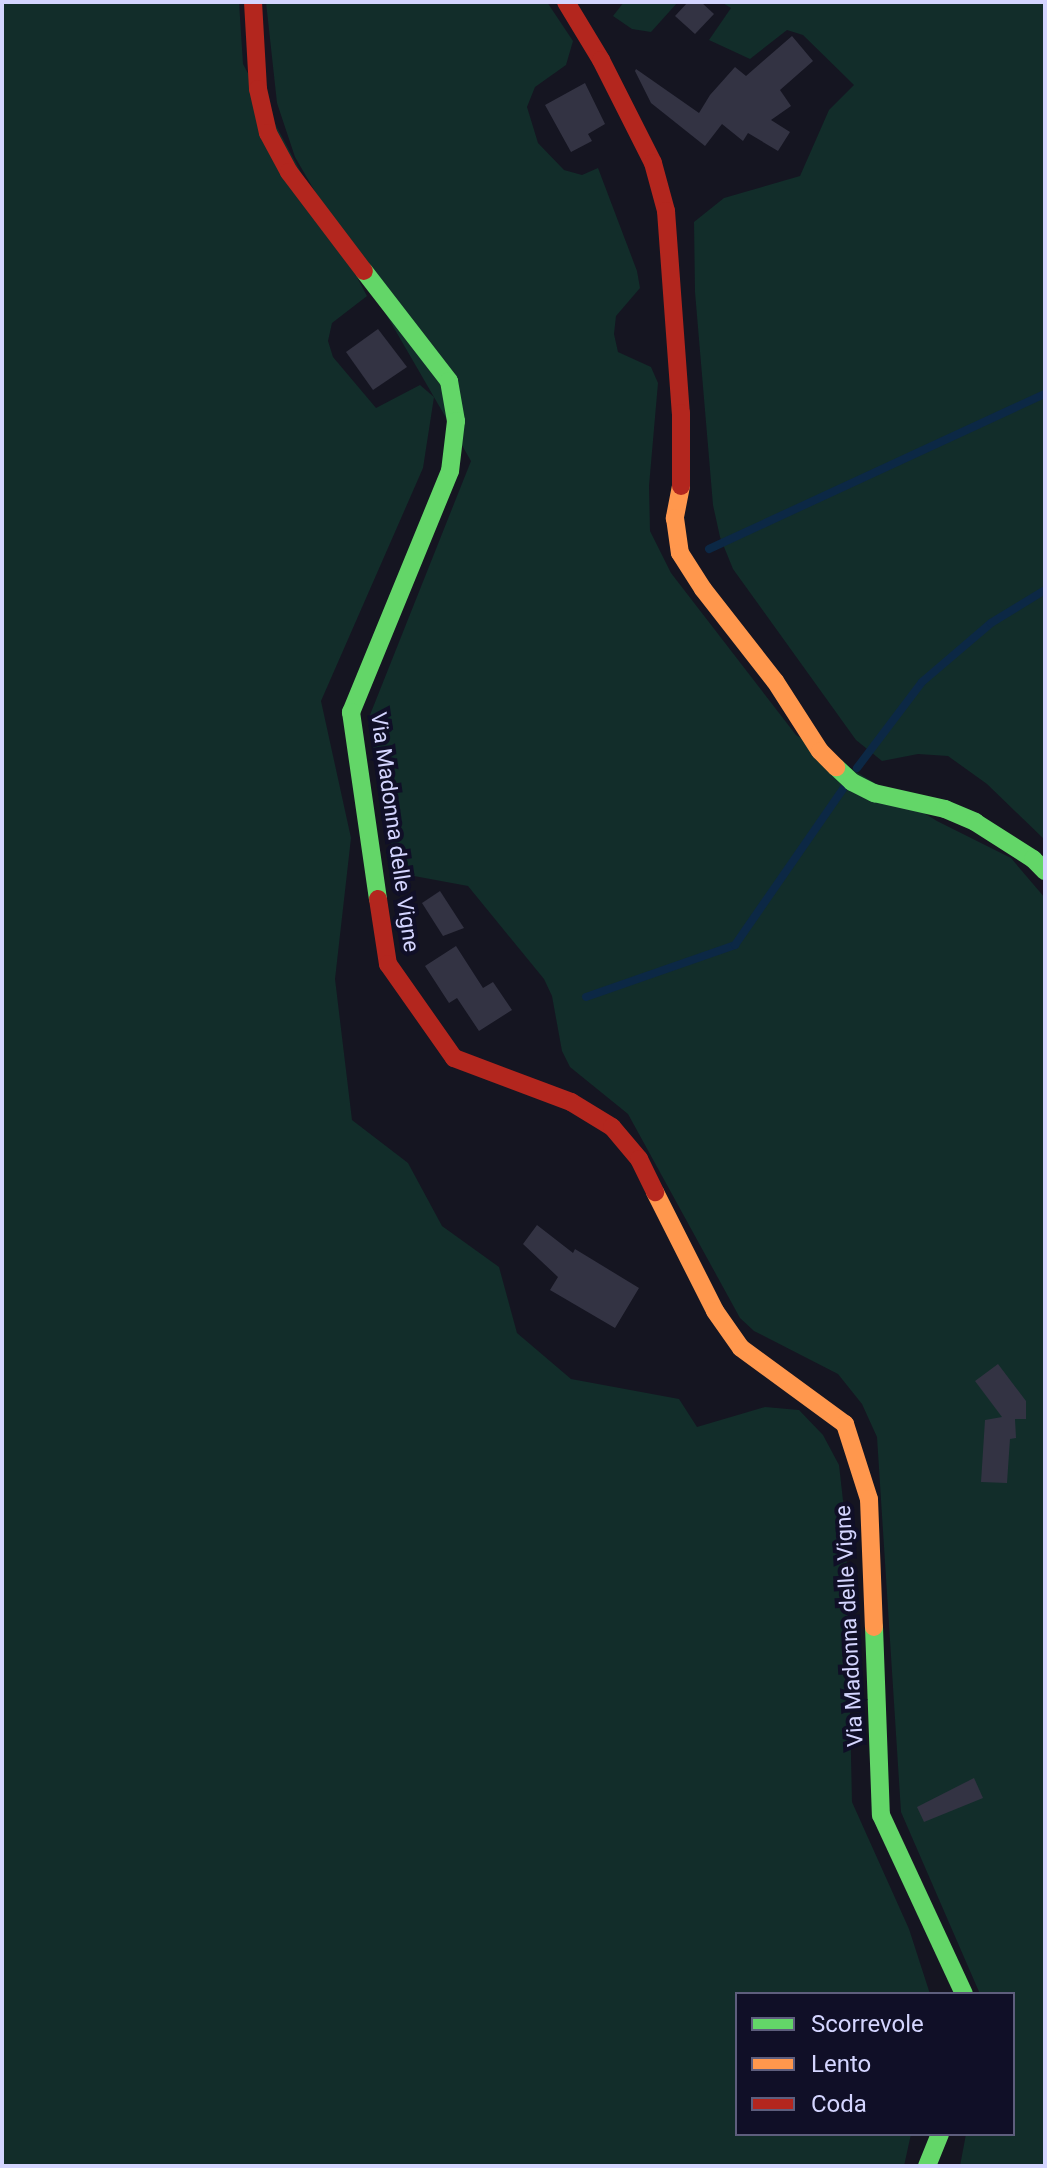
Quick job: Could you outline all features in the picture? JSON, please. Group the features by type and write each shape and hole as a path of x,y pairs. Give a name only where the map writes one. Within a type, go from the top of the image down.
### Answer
{"street":[{"name":"Via Madonna delle Vigne","path":"253,2 258,89 268,133 289,172 449,381 456,421 450,471 351,712 388,964 454,1058 571,1102 612,1127 639,1159 715,1311 741,1348 845,1424 869,1499 881,1815 963,1992"},
{"path":"566,2 601,60 653,163 666,211 681,413 681,485 675,518 680,553 703,589 797,712 820,751 852,782 874,793 945,809 975,822 1033,859 1045,871"},
{"path":"927,2166 939,2136"}],"green space":[{"path":"2,2 239,2 243,64 367,296 332,323 328,341 333,357 376,408 420,385 434,397 423,468 321,701 351,838 335,979 352,1120 408,1163 442,1226 499,1267 517,1333 571,1379 679,1399 697,1427 765,1407 799,1410 823,1435 839,1465 846,1527 852,1802 909,1929 929,1992 735,1992 735,2136 911,2136 904,2166 2,2166"},
{"path":"266,2 547,2 573,41 566,65 535,87 527,107 538,143 564,170 582,175 598,168 637,271 640,288 616,316 614,334 618,352 651,367 658,383 649,486 650,531 671,573 796,735 937,821 1011,858 1045,898 1045,2166 960,2166 966,2136 1015,2136 1015,1992 979,1992 901,1812 877,1437 862,1404 838,1374 754,1331 740,1318 628,1114 570,1067 562,1051 552,996 544,979 468,886 414,876 396,869 368,720 471,461 295,157 277,103"},
{"path":"624,2 678,2 651,32 632,29 613,16"},
{"path":"721,2 1045,2 1045,840 987,784 948,756 918,754 882,761 856,740 733,569 720,537 713,505 695,292 694,222 724,198 800,176 829,110 854,85 803,35 787,30 750,59 709,40 731,8"}],"building":[{"path":"688,2 701,2 714,14 695,34 675,16"},
{"path":"792,36 813,61 780,90 791,106 771,120 790,132 778,151 748,133 743,141 722,124 705,146 651,103 635,71 699,113 710,95 735,67 746,76"},
{"path":"585,83 605,124 588,134 592,141 571,152 545,105"},
{"path":"378,329 407,367 373,390 346,352"},
{"path":"440,891 464,928 443,936 422,903"},
{"path":"456,946 483,988 493,982 512,1010 479,1031 457,998 449,1003 425,966"},
{"path":"537,1225 573,1253 575,1249 639,1288 615,1328 550,1290 558,1277 523,1244"},
{"path":"998,1364 1026,1401 1026,1419 1015,1419 1016,1438 1010,1439 1007,1483 981,1482 985,1420 1002,1417 975,1381"},
{"path":"974,1778 983,1798 924,1822 917,1807"}],"waterway":[{"path":"709,549 1045,394"},
{"path":"857,768 922,682 991,623 1045,590"},
{"path":"586,997 735,945 843,789"}],"traffic: fast":[{"path":"364,271 449,381 456,421 450,471 351,712 378,899"},
{"path":"836,767 852,782 874,793 945,809 975,822 1033,859 1045,871"},
{"path":"874,1627 881,1815 963,1992"},
{"path":"927,2166 939,2136"}],"traffic: slow":[{"path":"681,486 675,518 680,553 703,589 775,681 820,751 836,767"},
{"path":"655,1192 715,1311 741,1348 845,1424 869,1499 874,1627"}],"traffic: jam":[{"path":"253,2 258,89 268,133 289,172 364,271"},
{"path":"566,2 601,60 653,163 666,211 681,413 681,486"},
{"path":"378,899 388,964 454,1058 571,1102 612,1127 639,1159 655,1192"}]}
